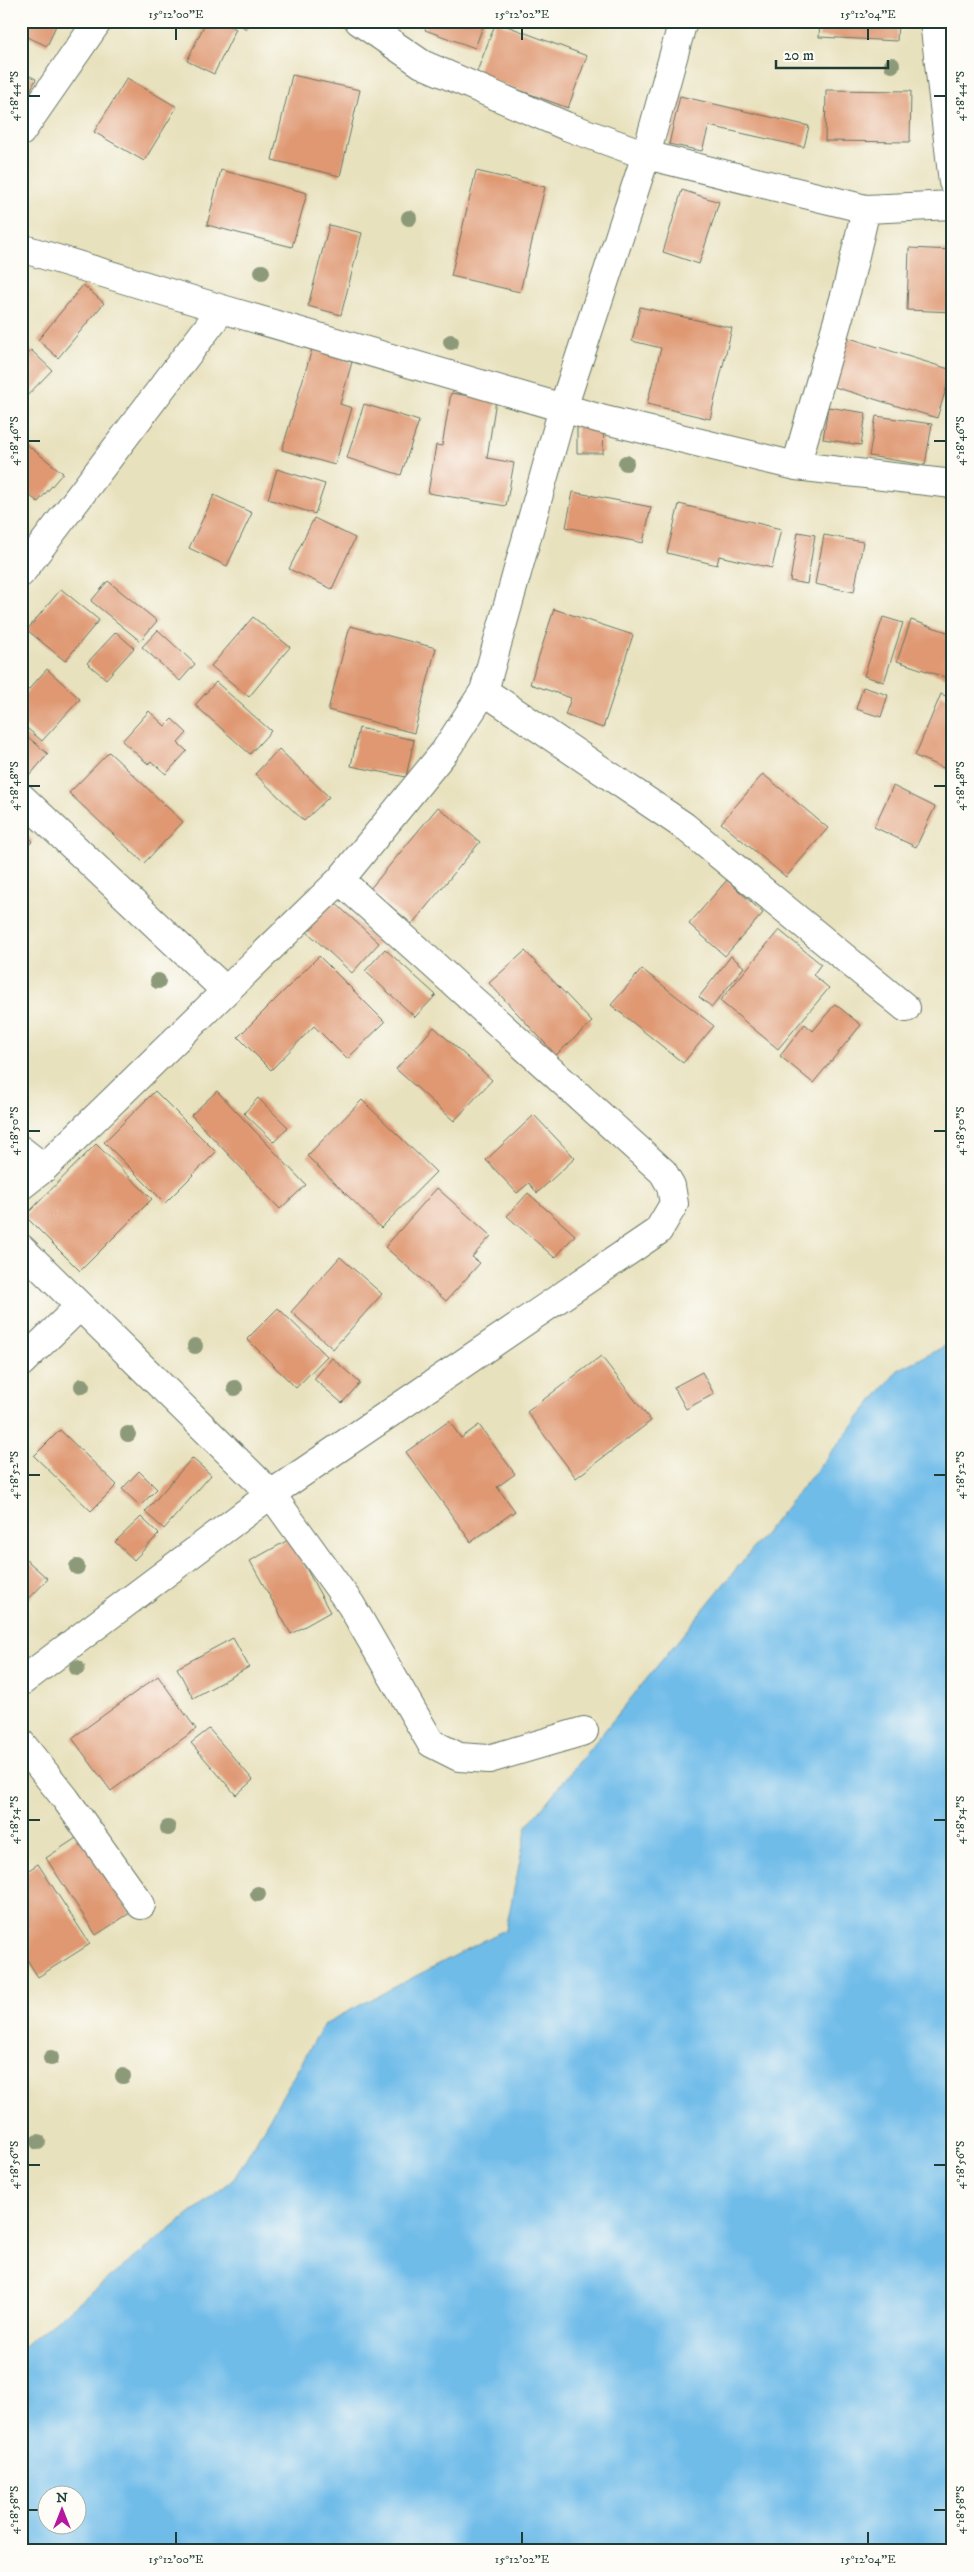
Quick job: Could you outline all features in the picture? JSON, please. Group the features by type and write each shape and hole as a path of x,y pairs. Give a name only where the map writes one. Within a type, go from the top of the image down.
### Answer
{"street":[{"path":"21,132 98,21"},
{"path":"359,21 422,64 566,126 646,155 866,209 953,205"},
{"path":"21,1186 44,1168 340,880 445,751 484,690 564,408 646,155 683,21"},
{"path":"934,21 953,182"},
{"path":"796,466 848,285 866,209"},
{"path":"21,248 222,310 564,408 796,466 953,484"},
{"path":"21,573 222,310"},
{"path":"484,690 684,826 906,1008"},
{"path":"21,797 226,991"},
{"path":"21,1682 271,1494 658,1231 674,1204 671,1186 663,1172 340,880"},
{"path":"21,1150 44,1168"},
{"path":"21,1248 271,1494 351,1605 431,1743 459,1758 489,1759 584,1731"},
{"path":"21,1363 80,1306"},
{"path":"21,1743 65,1798 141,1905"}],"water":[{"path":"953,1342 953,2551 21,2551 21,2348 234,2179 324,2024 506,1929 527,1826 898,1370"}],"building":[{"path":"21,21 58,21 47,46 21,34"},
{"path":"206,21 220,21 236,29 214,74 187,61"},
{"path":"235,21 251,21 246,29"},
{"path":"428,21 485,21 475,48 425,30"},
{"path":"820,21 898,21 897,41 819,37"},
{"path":"496,22 587,56 568,108 476,74"},
{"path":"21,72 36,79 21,110"},
{"path":"292,75 360,90 340,176 272,160"},
{"path":"127,78 177,107 144,161 94,132"},
{"path":"826,90 911,91 910,142 825,141"},
{"path":"680,96 809,126 804,147 709,126 702,151 669,144"},
{"path":"221,170 307,193 292,247 207,225"},
{"path":"476,171 545,187 520,292 451,276"},
{"path":"682,190 719,202 699,264 663,252"},
{"path":"329,225 362,233 341,315 308,306"},
{"path":"909,248 953,250 953,312 907,310"},
{"path":"83,285 104,303 58,358 38,340"},
{"path":"640,307 732,328 710,419 647,404 661,348 632,341"},
{"path":"846,337 952,370 937,418 831,386"},
{"path":"312,349 352,362 340,404 352,408 335,465 282,450"},
{"path":"31,350 52,370 21,402 21,360"},
{"path":"451,393 496,400 487,458 514,463 506,506 428,493 436,445 442,446"},
{"path":"364,404 419,421 401,475 347,458"},
{"path":"828,407 866,413 861,445 823,439"},
{"path":"876,416 932,424 925,465 869,456"},
{"path":"577,426 604,426 603,453 577,453"},
{"path":"21,440 63,473 38,502 21,489"},
{"path":"277,469 325,484 315,514 268,499"},
{"path":"573,492 651,507 643,543 566,527"},
{"path":"214,495 252,513 227,566 189,548"},
{"path":"679,504 781,529 772,568 719,556 717,565 667,553"},
{"path":"314,518 355,538 332,589 289,569"},
{"path":"798,532 815,535 807,584 790,581"},
{"path":"824,535 863,542 854,592 815,584"},
{"path":"108,581 157,621 140,641 91,601"},
{"path":"61,589 99,620 65,661 27,630"},
{"path":"554,609 633,635 603,728 565,715 571,698 530,684"},
{"path":"253,617 290,647 249,697 211,666"},
{"path":"883,617 903,623 884,682 864,676"},
{"path":"911,620 953,634 953,680 897,661"},
{"path":"350,626 436,648 414,733 328,710"},
{"path":"158,630 195,664 180,681 142,647"},
{"path":"116,632 134,648 106,679 87,663"},
{"path":"47,669 80,699 42,741 21,723 21,698"},
{"path":"216,682 271,731 250,754 195,705"},
{"path":"863,687 888,695 881,717 856,709"},
{"path":"941,694 953,699 953,772 915,756"},
{"path":"149,711 165,726 172,719 187,733 178,743 187,751 166,774 151,761 148,764 122,741"},
{"path":"359,728 414,740 406,777 351,766"},
{"path":"21,731 48,754 23,783 21,782"},
{"path":"279,749 329,797 304,821 255,774"},
{"path":"109,752 183,822 144,863 69,793"},
{"path":"763,774 828,828 786,877 721,823"},
{"path":"893,786 935,807 916,847 874,827"},
{"path":"438,807 480,842 412,924 370,889"},
{"path":"21,830 33,841 21,852"},
{"path":"727,880 763,913 725,956 689,924"},
{"path":"332,900 379,943 352,973 304,929"},
{"path":"779,930 821,964 813,975 829,988 778,1049 720,1001"},
{"path":"385,949 436,995 415,1017 365,971"},
{"path":"525,951 592,1022 556,1055 489,983"},
{"path":"319,956 385,1022 347,1059 314,1026 271,1070 238,1037"},
{"path":"731,956 744,967 712,1007 699,997"},
{"path":"642,969 714,1026 683,1063 611,1005"},
{"path":"835,1004 861,1025 813,1083 780,1056 805,1024 813,1031"},
{"path":"434,1027 492,1080 454,1121 396,1069"},
{"path":"155,1091 216,1152 165,1203 104,1142"},
{"path":"217,1091 306,1185 280,1209 191,1115"},
{"path":"258,1098 288,1127 274,1142 244,1113"},
{"path":"362,1100 436,1172 381,1228 307,1156"},
{"path":"534,1115 575,1158 537,1193 529,1183 517,1193 486,1160"},
{"path":"96,1144 152,1199 80,1271 25,1216"},
{"path":"437,1188 491,1236 472,1257 480,1263 446,1301 385,1247"},
{"path":"528,1193 575,1235 555,1258 507,1216"},
{"path":"340,1257 382,1294 333,1349 291,1312"},
{"path":"278,1308 327,1356 296,1388 247,1339"},
{"path":"601,1356 651,1421 576,1478 527,1412"},
{"path":"332,1358 360,1383 342,1403 314,1379"},
{"path":"702,1372 714,1394 686,1409 674,1387"},
{"path":"449,1421 461,1438 479,1425 515,1474 497,1487 515,1511 471,1542 406,1452"},
{"path":"60,1430 117,1485 91,1511 34,1456"},
{"path":"192,1458 211,1475 164,1529 145,1512"},
{"path":"139,1471 157,1489 140,1506 122,1489"},
{"path":"141,1517 159,1534 134,1560 115,1542"},
{"path":"290,1539 330,1612 291,1634 250,1561"},
{"path":"21,1555 48,1579 21,1607"},
{"path":"233,1638 249,1667 193,1698 177,1668"},
{"path":"158,1676 196,1729 111,1791 72,1738"},
{"path":"209,1729 253,1780 236,1795 191,1743"},
{"path":"79,1836 130,1913 96,1935 46,1858"},
{"path":"38,1864 90,1944 38,1977 21,1950 21,1875"}]}
